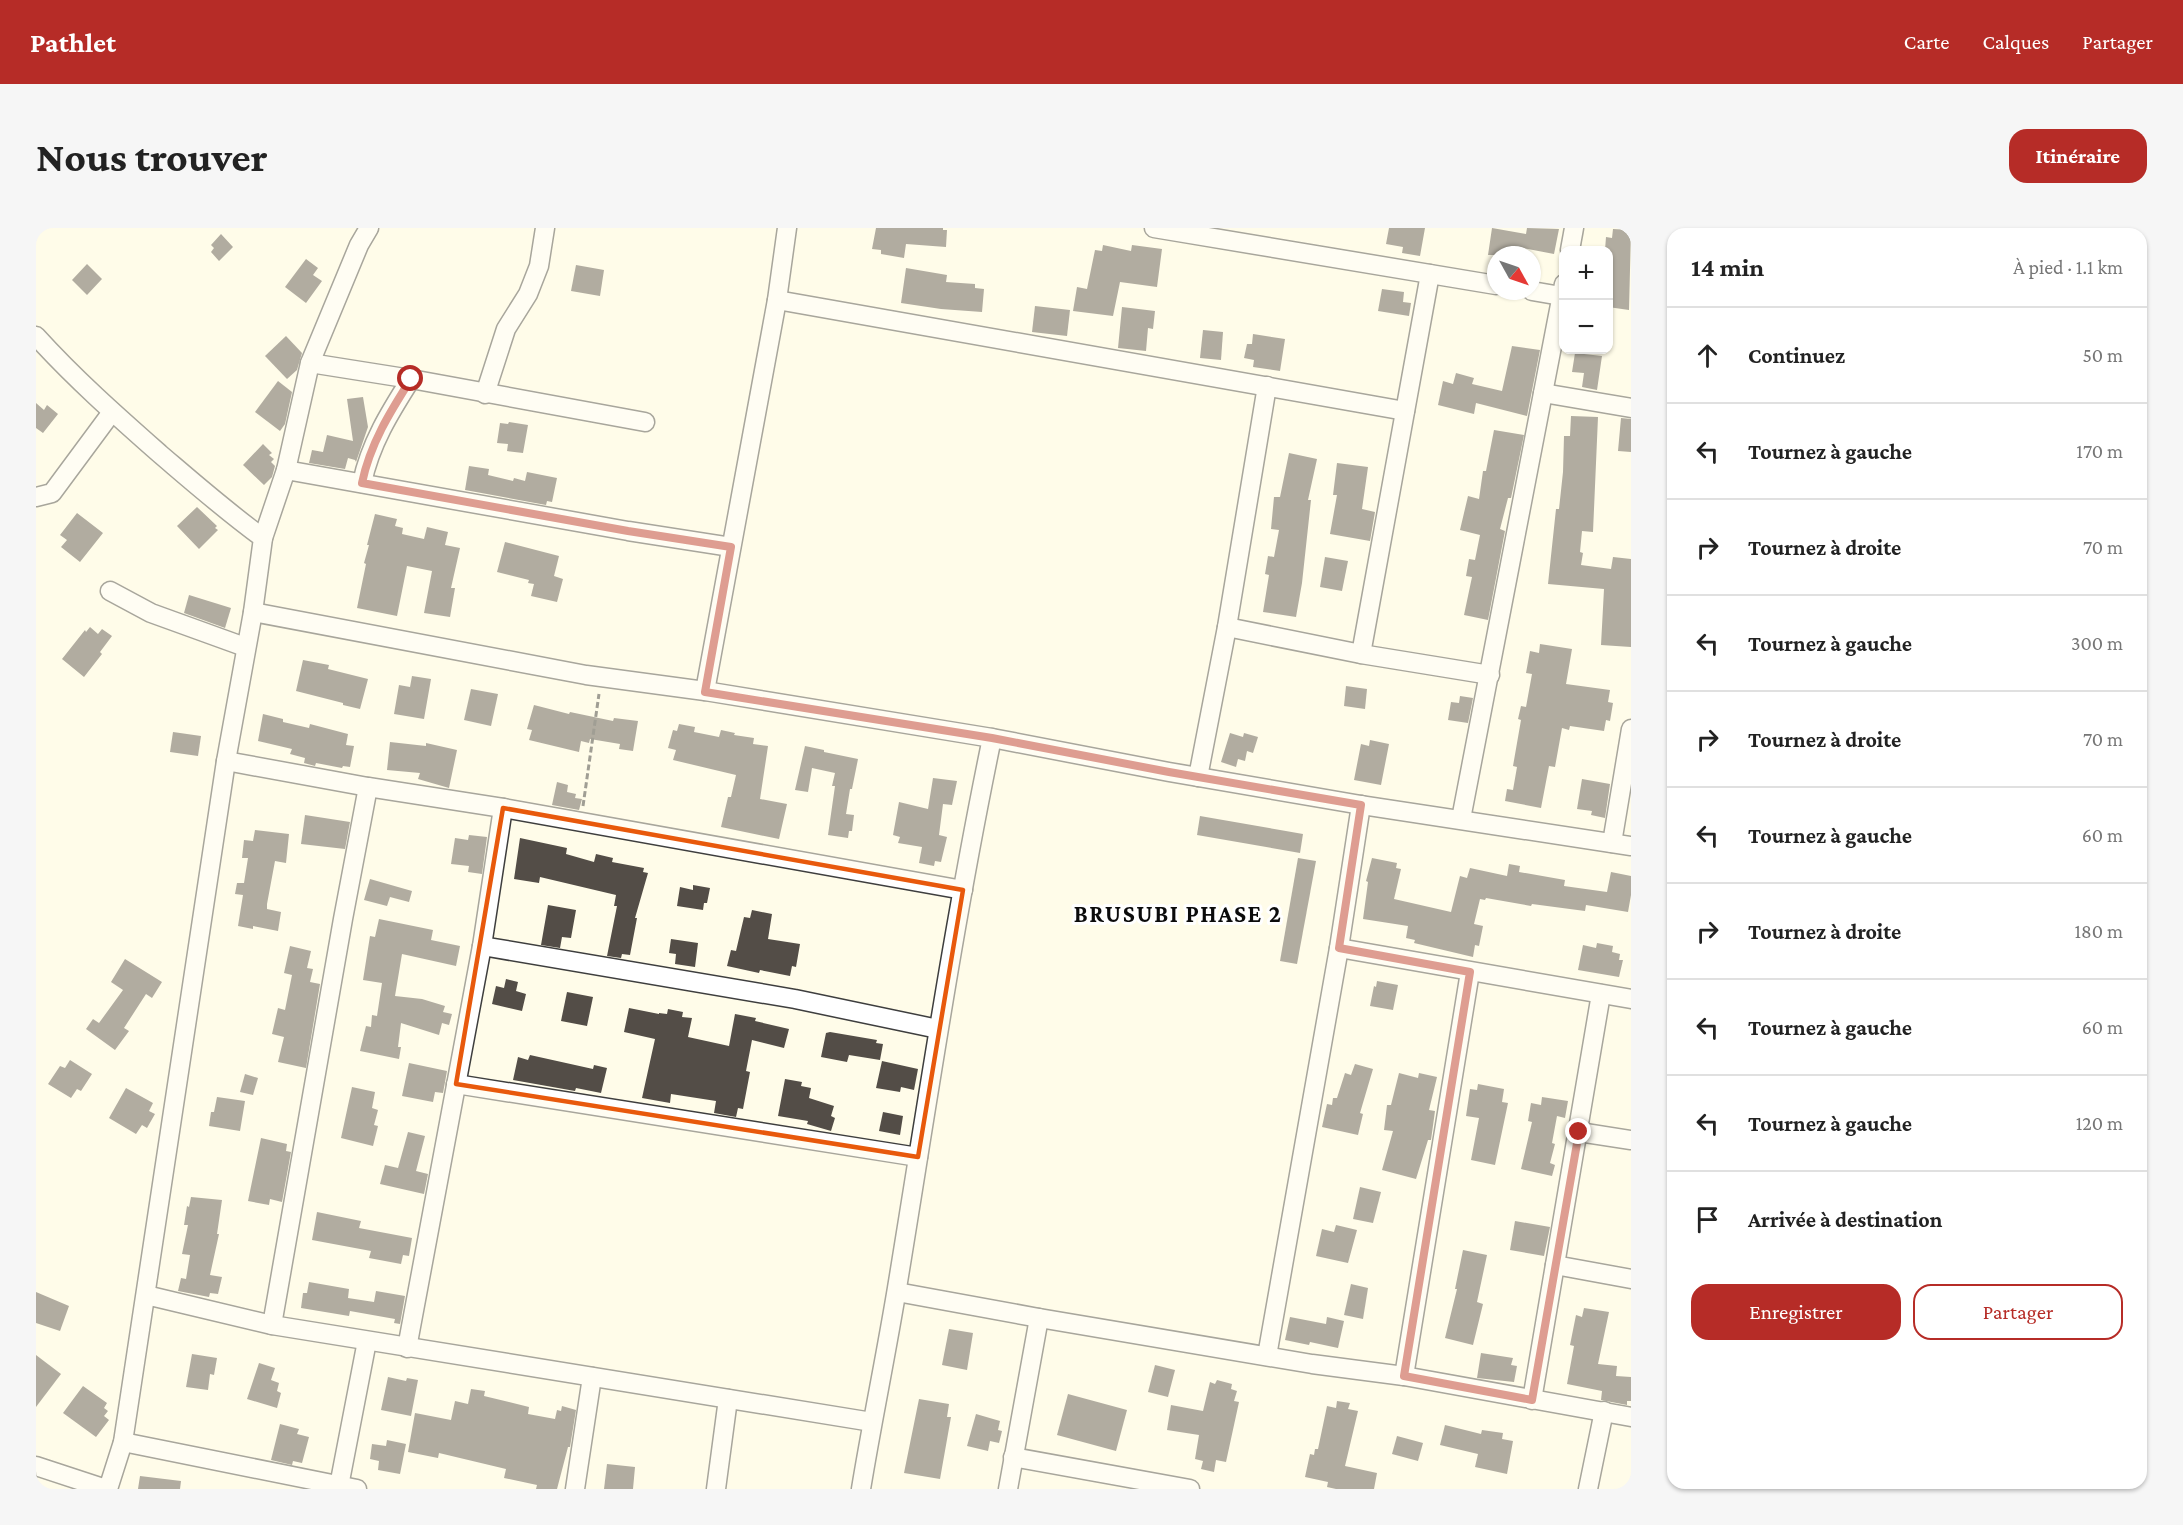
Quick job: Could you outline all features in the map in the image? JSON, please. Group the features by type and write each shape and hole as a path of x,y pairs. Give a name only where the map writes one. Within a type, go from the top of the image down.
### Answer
{"street":[{"path":"36,1466 107,1489 123,1442 226,761 264,538 285,470 310,363 359,245 369,228"},
{"path":"485,394 506,329 528,294 539,266 545,228"},
{"path":"705,692 777,300 787,228"},
{"path":"1154,228 1190,231 1487,284"},
{"path":"1571,246 1574,228"},
{"path":"1361,654 1430,274"},
{"path":"1541,291 1559,290"},
{"path":"777,300 1405,411"},
{"path":"1461,819 1560,300"},
{"path":"36,336 112,412 234,518 264,538"},
{"path":"310,363 645,422"},
{"path":"362,483 366,465 383,423 411,379"},
{"path":"1198,777 1227,627 1267,386"},
{"path":"1542,393 1631,408"},
{"path":"36,497 52,493 112,412"},
{"path":"285,470 731,547"},
{"path":"110,591 151,613 245,647"},
{"path":"253,612 602,677 992,738 1361,805 1631,846"},
{"path":"1227,627 1361,654 1490,675"},
{"path":"1612,843 1631,729"},
{"path":"861,1489 897,1292 938,1029 992,738"},
{"path":"226,761 963,890"},
{"path":"272,1325 368,787"},
{"path":"1267,1356 1339,948 1361,805"},
{"path":"407,1348 482,946 503,808"},
{"path":"482,946 795,999 938,1029"},
{"path":"1339,948 1631,999"},
{"path":"1404,1376 1470,972"},
{"path":"1532,1400 1601,994"},
{"path":"456,1084 918,1156"},
{"path":"1579,1132 1631,1140"},
{"path":"1555,1265 1631,1279"},
{"path":"897,1292 1267,1356 1404,1376 1631,1417"},
{"path":"146,1295 272,1325 872,1422"},
{"path":"1008,1489 1040,1318"},
{"path":"339,1486 367,1341"},
{"path":"576,1489 592,1377"},
{"path":"716,1489 728,1399"},
{"path":"1588,1489 1604,1412"},
{"path":"123,1442 357,1489"},
{"path":"1013,1457 1190,1489"}],"path":[{"path":"581,822 602,677"}],"highlighted area":[{"path":"503,808 963,890 918,1157 456,1084"}],"building":[{"path":"876,228 943,228 947,230 946,247 906,244 904,258 881,254 881,250 872,249"},
{"path":"1389,228 1425,228 1420,256 1402,253 1403,247 1386,244"},
{"path":"1492,228 1526,234 1527,228 1559,229 1554,254 1541,251 1541,246 1489,246"},
{"path":"1613,229 1631,230 1629,310 1613,308 1613,246 1605,246 1606,237 1612,238"},
{"path":"221,234 233,247 219,261 211,252 214,248 211,245"},
{"path":"1103,245 1131,251 1132,245 1162,249 1157,287 1120,282 1113,316 1073,311 1077,287 1087,289 1095,250 1102,251"},
{"path":"306,259 318,268 313,275 322,281 306,303 285,287"},
{"path":"87,264 102,279 87,295 72,280"},
{"path":"576,265 604,270 600,296 571,291"},
{"path":"906,268 947,275 946,282 975,284 975,288 984,289 982,312 901,303"},
{"path":"1382,289 1404,292 1403,302 1411,303 1409,316 1378,311"},
{"path":"1035,306 1070,310 1067,336 1032,332"},
{"path":"1122,307 1155,311 1153,329 1148,328 1146,351 1118,348"},
{"path":"1203,330 1223,332 1221,360 1200,358"},
{"path":"1253,334 1285,339 1280,371 1253,367 1254,360 1244,358 1247,344 1252,344"},
{"path":"286,336 302,353 297,370 287,379 265,356"},
{"path":"1512,346 1540,350 1527,416 1476,403 1474,414 1438,405 1443,381 1453,384 1456,373 1474,378 1472,384 1502,391"},
{"path":"1575,354 1602,356 1597,390 1582,387 1584,373 1572,372"},
{"path":"278,381 292,392 285,424 280,431 255,412"},
{"path":"363,397 368,427 356,462 348,458 345,469 309,463 312,450 323,452 327,435 353,441 347,399"},
{"path":"36,403 44,410 47,405 58,414 43,433 36,428"},
{"path":"1571,416 1598,417 1593,532 1582,531 1581,565 1611,569 1613,557 1631,559 1631,647 1601,645 1604,589 1548,584 1556,509 1559,509 1563,472 1564,436 1570,436"},
{"path":"1621,418 1631,419 1631,452 1618,451"},
{"path":"509,422 528,425 523,453 507,451 508,444 497,443 500,423 508,424"},
{"path":"1494,430 1524,435 1511,498 1508,498 1500,529 1505,531 1488,620 1464,615 1472,577 1466,576 1469,559 1475,560 1480,535 1460,530 1468,496 1479,499 1483,471 1486,471"},
{"path":"263,444 272,453 269,455 274,459 271,462 275,466 272,477 264,485 243,465"},
{"path":"1289,453 1317,459 1308,500 1311,500 1296,617 1263,612 1269,575 1265,574 1268,556 1274,557 1279,530 1271,529 1274,497 1280,497"},
{"path":"1337,463 1368,467 1362,509 1375,512 1370,541 1330,534 1337,495 1333,495"},
{"path":"469,466 489,469 488,475 513,481 514,478 525,481 527,472 557,478 552,502 547,501 546,505 465,490"},
{"path":"197,507 217,526 215,528 218,530 199,549 177,526"},
{"path":"77,513 103,533 80,562 61,547 67,540 60,535"},
{"path":"375,514 397,519 395,526 403,528 402,534 424,539 427,527 448,532 445,545 460,548 451,588 455,588 450,617 424,613 432,571 407,566 397,616 357,608 369,545 367,545"},
{"path":"505,542 559,556 554,576 563,579 557,602 531,596 534,584 528,583 529,580 497,572"},
{"path":"1325,557 1348,561 1342,591 1320,587"},
{"path":"189,595 231,608 225,628 184,613"},
{"path":"90,627 98,634 102,629 112,636 100,652 102,654 84,677 62,659"},
{"path":"1540,644 1572,649 1566,684 1610,690 1608,702 1613,703 1610,721 1606,720 1604,731 1570,726 1569,730 1562,728 1555,767 1549,766 1541,808 1505,801 1507,789 1513,790 1517,767 1513,766 1521,720 1518,719 1521,706 1526,707 1532,674 1526,673 1530,651 1539,653"},
{"path":"303,660 329,665 328,669 368,679 360,709 296,691"},
{"path":"412,676 431,679 424,719 394,714 399,685 410,687"},
{"path":"1346,686 1367,689 1365,709 1344,706"},
{"path":"471,689 498,694 491,726 464,720"},
{"path":"1460,696 1473,698 1468,723 1448,720 1451,702 1459,703"},
{"path":"534,705 569,714 570,712 613,721 614,718 638,721 633,751 619,749 620,744 590,739 589,743 581,741 579,752 529,740 532,730 527,729"},
{"path":"263,714 283,719 283,722 309,728 310,724 348,734 346,745 354,746 350,767 343,766 342,768 316,763 315,766 304,763 305,758 290,754 292,749 258,741"},
{"path":"679,724 695,727 694,732 719,737 721,730 735,733 734,735 754,738 753,744 768,746 760,799 787,804 779,839 721,827 736,775 673,760 676,750 668,748 673,730 677,731"},
{"path":"173,732 201,736 198,756 170,752"},
{"path":"1230,733 1243,737 1244,733 1258,737 1253,753 1247,751 1245,761 1238,759 1236,767 1221,762"},
{"path":"1370,740 1389,744 1381,785 1354,780 1361,744 1369,746"},
{"path":"390,742 426,746 426,743 457,750 449,788 418,779 420,773 387,770"},
{"path":"805,746 858,759 846,814 854,815 852,831 849,831 848,838 828,835 835,773 812,768 808,792 795,790"},
{"path":"933,778 957,781 952,805 943,804 939,835 947,837 941,862 935,861 934,866 919,863 922,847 898,843 900,837 893,835 899,802 928,809"},
{"path":"1582,779 1610,784 1605,818 1591,815 1592,811 1577,809"},
{"path":"557,782 568,785 567,792 576,794 575,798 582,799 579,810 552,805"},
{"path":"305,815 350,822 345,849 301,844"},
{"path":"1200,816 1303,834 1300,853 1197,835"},
{"path":"255,830 289,834 286,863 275,861 267,904 267,909 281,912 278,931 253,926 253,929 238,926 243,895 235,894 237,883 244,883 248,858 242,858 244,840 253,841"},
{"path":"469,835 487,837 482,874 468,872 469,866 451,864 455,838 468,840"},
{"path":"520,838 567,848 566,854 594,862 596,854 613,858 612,862 644,868 643,872 648,873 635,918 637,918 630,955 622,954 621,958 607,956 617,906 614,906 616,895 540,877 539,883 514,879"},
{"path":"1298,858 1316,861 1297,964 1280,961"},
{"path":"1372,858 1397,863 1396,868 1401,869 1394,899 1451,912 1460,876 1467,878 1470,868 1507,876 1509,864 1520,866 1519,872 1565,880 1564,886 1607,892 1611,872 1631,876 1628,912 1586,905 1585,911 1480,899 1474,924 1483,926 1479,946 1475,945 1473,957 1414,943 1415,940 1406,938 1408,926 1363,919 1368,882 1366,881"},
{"path":"370,879 412,891 409,902 390,897 387,906 364,900"},
{"path":"693,885 710,888 703,910 677,906 680,887 693,890"},
{"path":"548,905 576,910 571,938 562,937 560,948 541,945"},
{"path":"752,910 772,914 768,939 800,944 796,967 792,966 790,976 760,970 759,973 727,966 731,950 736,951 744,917 750,918"},
{"path":"379,919 433,930 431,940 460,946 456,966 402,954 395,996 422,999 445,1006 443,1012 452,1014 449,1025 442,1023 439,1035 401,1023 399,1059 360,1051 366,1026 371,1027 372,1015 377,1016 382,983 363,980 370,936 375,937"},
{"path":"671,939 698,943 695,967 675,964 676,954 669,953"},
{"path":"1597,943 1613,946 1612,952 1620,954 1619,960 1623,960 1619,977 1578,970 1583,945 1596,948"},
{"path":"290,946 311,951 307,968 313,969 310,982 320,984 306,1068 278,1062 284,1037 272,1034 278,1008 285,1010 292,975 284,973"},
{"path":"125,959 162,982 152,998 146,994 124,1028 129,1031 115,1050 86,1029 93,1019 99,1023 123,990 111,982"},
{"path":"506,979 518,982 516,991 526,994 522,1011 492,1004 496,986 504,988"},
{"path":"1377,981 1398,985 1393,1010 1370,1006"},
{"path":"567,992 593,997 587,1026 561,1021"},
{"path":"629,1008 659,1014 667,1014 668,1009 683,1012 682,1017 692,1018 688,1037 729,1046 735,1014 789,1029 784,1048 752,1040 746,1071 750,1072 743,1109 738,1108 736,1117 714,1113 716,1101 671,1094 670,1103 642,1098 655,1039 624,1032"},
{"path":"826,1033 877,1040 876,1043 883,1044 880,1060 849,1055 847,1062 821,1057"},
{"path":"530,1055 593,1069 594,1065 607,1068 601,1093 576,1088 575,1091 513,1080 518,1057 528,1060"},
{"path":"70,1060 92,1074 81,1091 77,1089 71,1098 48,1084 60,1066 65,1068"},
{"path":"882,1061 918,1069 914,1090 901,1087 900,1092 876,1088"},
{"path":"409,1063 447,1071 443,1093 435,1092 433,1102 402,1096"},
{"path":"1355,1064 1373,1069 1360,1113 1363,1114 1358,1135 1322,1127 1327,1104 1332,1105 1333,1098 1337,1098 1345,1073 1351,1075"},
{"path":"1399,1073 1418,1078 1419,1073 1437,1077 1429,1110 1435,1111 1431,1140 1428,1140 1416,1179 1382,1170 1393,1131 1384,1130 1387,1105 1391,1105"},
{"path":"245,1074 258,1078 253,1095 240,1092"},
{"path":"785,1079 802,1082 801,1086 811,1088 809,1098 834,1106 831,1116 835,1118 831,1131 807,1124 808,1121 778,1116"},
{"path":"1478,1084 1504,1089 1502,1102 1508,1103 1495,1165 1471,1160 1479,1118 1466,1116 1470,1089 1477,1090"},
{"path":"352,1087 375,1092 372,1108 378,1110 374,1125 378,1126 373,1146 341,1138"},
{"path":"126,1088 153,1103 149,1111 155,1114 147,1128 142,1125 136,1134 109,1118"},
{"path":"217,1097 245,1101 240,1131 209,1126"},
{"path":"1542,1097 1568,1101 1565,1118 1557,1116 1552,1143 1555,1144 1550,1163 1555,1165 1552,1176 1521,1169 1532,1122 1528,1121 1531,1103 1541,1105"},
{"path":"883,1112 903,1116 900,1135 879,1131"},
{"path":"408,1132 425,1136 416,1171 428,1174 424,1194 380,1184 385,1165 398,1168"},
{"path":"261,1138 287,1144 286,1151 291,1152 282,1202 270,1199 269,1205 248,1201"},
{"path":"1360,1187 1381,1192 1373,1223 1353,1219"},
{"path":"191,1197 222,1200 217,1234 219,1234 210,1275 222,1277 218,1294 210,1293 209,1297 178,1291 181,1278 186,1279 190,1255 182,1254 188,1225 184,1225 187,1206 189,1207"},
{"path":"317,1212 361,1221 359,1228 412,1238 409,1256 403,1255 401,1264 369,1258 371,1251 312,1240"},
{"path":"1515,1221 1550,1227 1544,1256 1510,1250"},
{"path":"1336,1225 1357,1230 1348,1263 1316,1256 1322,1229 1334,1232"},
{"path":"1463,1250 1487,1255 1477,1302 1483,1304 1473,1345 1445,1338 1457,1289 1455,1289"},
{"path":"309,1282 349,1289 348,1298 374,1302 376,1291 405,1296 400,1324 394,1323 395,1319 350,1311 349,1316 301,1308 303,1293 307,1293"},
{"path":"1351,1284 1368,1288 1363,1319 1344,1315"},
{"path":"36,1292 69,1306 60,1331 36,1323"},
{"path":"1584,1308 1609,1312 1598,1364 1617,1366 1616,1376 1631,1377 1631,1401 1627,1401 1627,1405 1601,1400 1602,1391 1567,1384 1574,1346 1570,1345 1576,1315 1582,1317"},
{"path":"1290,1317 1326,1324 1327,1317 1344,1321 1338,1348 1285,1340"},
{"path":"949,1329 973,1333 967,1370 942,1365"},
{"path":"1481,1353 1513,1358 1511,1365 1517,1366 1514,1382 1477,1378"},
{"path":"192,1354 217,1358 214,1375 210,1374 208,1390 186,1387"},
{"path":"36,1355 61,1374 36,1407"},
{"path":"259,1363 275,1368 271,1380 279,1383 277,1391 281,1393 277,1408 247,1399"},
{"path":"1155,1365 1175,1370 1168,1397 1148,1392"},
{"path":"388,1377 406,1381 407,1378 418,1380 411,1416 381,1410"},
{"path":"1217,1380 1232,1384 1231,1389 1237,1391 1234,1401 1239,1402 1226,1462 1216,1460 1214,1472 1201,1469 1203,1461 1195,1459 1199,1435 1167,1430 1171,1405 1203,1411 1210,1382 1215,1384"},
{"path":"83,1386 107,1403 104,1408 108,1411 104,1416 109,1420 96,1437 63,1413"},
{"path":"471,1389 485,1391 484,1396 529,1407 528,1414 555,1419 557,1410 561,1411 562,1406 576,1410 570,1447 568,1447 557,1489 536,1489 537,1485 504,1478 506,1469 439,1453 438,1458 408,1452 415,1413 451,1420 455,1401 468,1404"},
{"path":"1068,1394 1127,1410 1116,1451 1057,1435"},
{"path":"919,1399 949,1404 947,1417 951,1417 940,1479 904,1473"},
{"path":"1337,1401 1350,1403 1348,1409 1358,1411 1345,1466 1377,1473 1374,1489 1336,1489 1327,1487 1328,1482 1305,1477 1310,1454 1314,1455 1315,1449 1318,1449 1327,1406 1336,1408"},
{"path":"976,1414 1000,1421 998,1430 1002,1431 999,1443 990,1441 988,1451 967,1446"},
{"path":"280,1424 299,1429 297,1434 309,1437 302,1463 293,1461 292,1465 271,1460"},
{"path":"1445,1425 1481,1434 1482,1430 1503,1433 1502,1439 1513,1441 1507,1474 1475,1467 1478,1454 1440,1445"},
{"path":"1397,1436 1423,1443 1418,1461 1392,1454"},
{"path":"387,1440 406,1444 400,1474 378,1470 379,1461 370,1459 372,1444 386,1446"},
{"path":"607,1464 635,1467 633,1489 604,1489"},
{"path":"140,1476 181,1481 180,1489 138,1489"}],"district":[{"name":"BRUSUBI PHASE 2","path":"1178,914"}],"route":[{"path":"411,379 383,423 366,465 362,483 628,531 731,547 705,692 992,738 1169,772 1361,805 1339,948 1470,972 1404,1376 1532,1400 1579,1132"}]}
